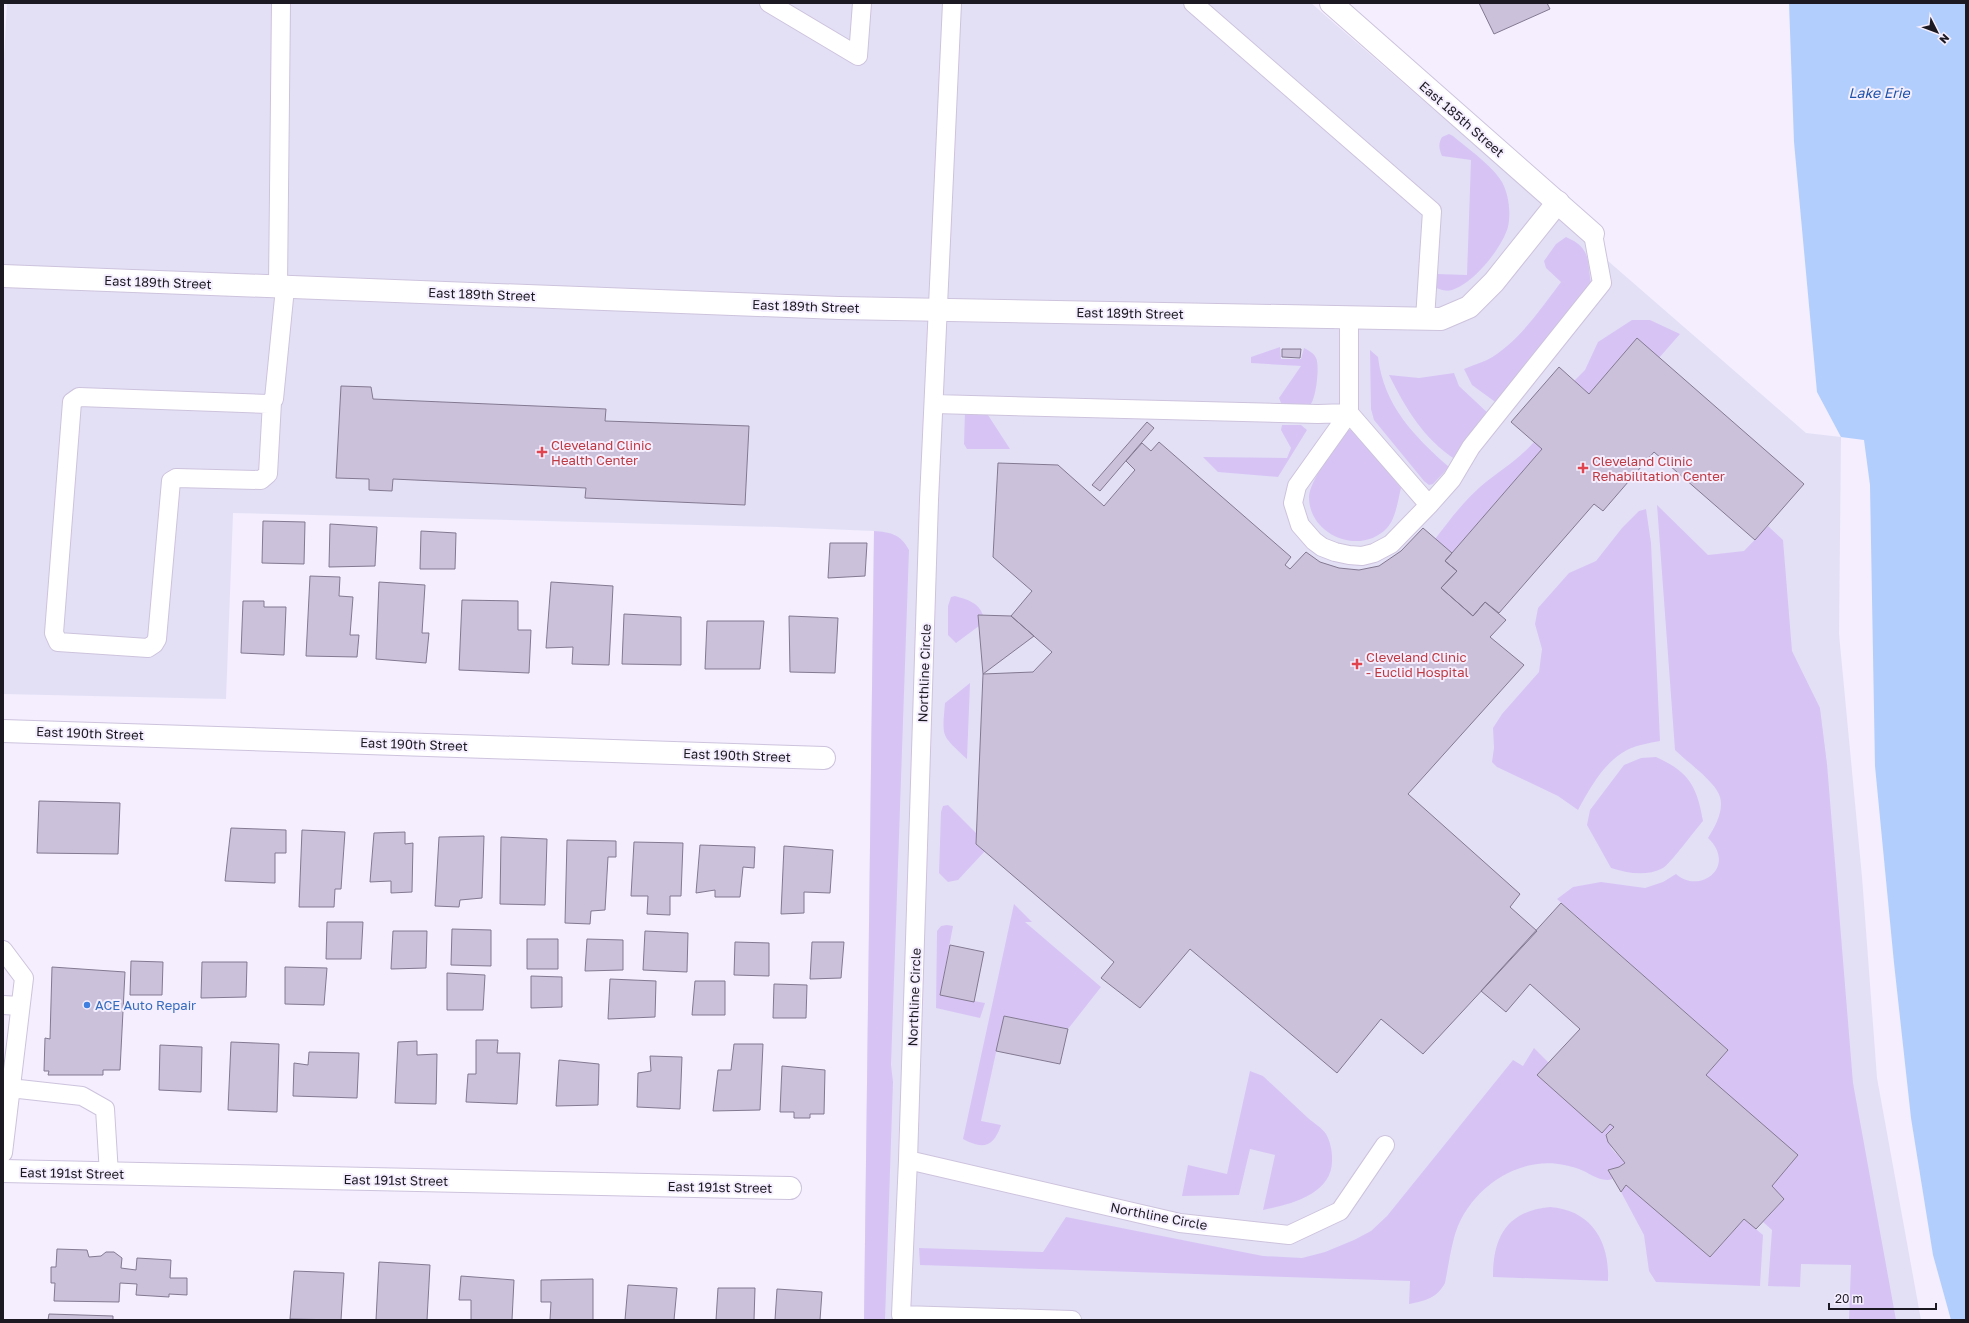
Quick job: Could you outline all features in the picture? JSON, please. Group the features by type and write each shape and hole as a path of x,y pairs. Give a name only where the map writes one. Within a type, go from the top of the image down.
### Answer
{"street":[{"name":"East 185th Street","path":"1331,3 1593,234"},
{"name":"East 189th Street","path":"3,276 839,308 1440,319 1469,307 1494,282 1558,202"},
{"name":"East 190th Street","path":"3,731 824,758"},
{"name":"East 191st Street","path":"3,1171 790,1188"}],"lane":[{"path":"272,402 268,404 79,397 72,402 54,633 58,642 148,648 154,644 157,639 171,481 176,478 261,480 268,474 281,287 281,3"},
{"path":"769,3 858,56 862,3"},
{"name":"Northline Circle","path":"952,3 929,500 908,1160 1180,1223 1289,1236 1340,1211 1385,1145"},
{"path":"1193,3 1432,211 1424,319"},
{"path":"1350,317 1349,413 1297,486 1293,503 1300,525 1307,534 1322,547 1349,556 1374,553 1391,544 1429,504 1452,479 1471,447 1602,283 1593,234"},
{"path":"934,404 1318,414 1349,413"},
{"path":"1349,413 1429,504"},
{"path":"3,950 24,978 11,1006 10,1088 3,1153"},
{"path":"10,1088 82,1096 105,1109 109,1174"},
{"path":"908,1160 902,1315 1072,1320"}],"shaded area":[{"name":"Cleveland Clinic - Euclid Hospital","path":"7,3 1311,3 1806,433 1841,437 1839,634 1862,877 1877,1078 1921,1320 864,1320 874,531 778,527 233,513 226,699 3,694 3,78"},
{"path":"1449,134 1492,169 1498,176 1506,193 1509,204 1509,216 1508,227 1505,235 1500,245 1486,264 1469,280 1452,290 1447,291 1432,285 1437,274 1467,275 1471,160 1442,156 1439,144 1442,137"},
{"path":"1566,237 1580,245 1584,250 1588,261 1591,283 1498,404 1472,385 1464,369 1487,360 1509,345 1537,315 1561,282 1546,268 1544,261 1556,244"},
{"path":"1632,320 1650,320 1680,334 1659,358 1637,339 1589,394 1574,381 1585,370 1598,342"},
{"path":"1280,347 1281,359 1301,359 1304,348 1315,356 1318,368 1317,382 1314,397 1310,405 1285,404 1281,403 1279,398 1301,366 1251,363 1251,357"},
{"path":"1370,350 1378,357 1381,375 1387,390 1403,419 1424,444 1449,467 1433,484 1429,485 1424,481 1374,420 1371,409"},
{"path":"1454,373 1459,386 1490,415 1456,460 1434,442 1416,422 1389,375 1419,378"},
{"path":"965,411 986,412 1010,449 967,449 964,444"},
{"path":"1282,425 1301,425 1307,430 1278,477 1218,472 1203,457 1287,458 1291,448 1281,430"},
{"path":"1348,430 1354,430 1401,488 1393,519 1390,524 1376,536 1364,540 1351,541 1338,538 1327,531 1318,522 1311,511 1309,497 1313,483 1343,433"},
{"path":"1534,442 1542,449 1452,553 1435,539 1456,512 1474,493 1521,455"},
{"path":"1657,505 1708,555 1744,551 1768,526 1783,540 1792,651 1820,708 1827,764 1853,1083 1896,1320 1849,1320 1851,1265 1801,1264 1800,1287 1768,1286 1772,1230 1763,1222 1784,1199 1772,1186 1706,1075 1728,1050 1557,899 1573,887 1601,882 1645,888 1663,882 1676,874 1685,880 1695,881 1704,879 1712,875 1717,868 1719,859 1716,849 1708,838 1720,813 1720,797 1713,785 1675,750"},
{"path":"1646,509 1651,543 1660,741 1631,748 1611,761 1598,776 1578,810 1558,796 1497,767 1492,762 1494,748 1493,728 1502,714 1539,672 1542,649 1535,624 1538,608 1569,573 1596,561 1622,528 1639,511"},
{"path":"874,531 890,533 899,537 909,550 891,1065 893,1082 885,1320 864,1320"},
{"path":"955,596 975,604 983,615 979,615 979,626 956,643 948,635 948,606 951,597"},
{"path":"970,683 967,759 948,740 945,735 944,723 945,703"},
{"path":"1656,757 1676,768 1690,782 1698,798 1703,821 1663,868 1657,871 1630,873 1611,868 1587,825 1590,810 1624,765 1641,758"},
{"path":"948,805 976,833 976,844 985,851 958,880 948,882 939,873 941,812 943,806"},
{"path":"1014,904 1032,922 1025,922 1101,987 1068,1029 1004,1016 981,1121 1001,1125 995,1138 991,1142 976,1145 963,1139"},
{"path":"941,926 953,926 940,995 985,1003 980,1018 936,1008 937,931"},
{"path":"1534,1048 1549,1063 1538,1076 1602,1132 1610,1124 1614,1127 1606,1135 1612,1149 1625,1163 1619,1167 1608,1170 1613,1179 1608,1180 1599,1179 1573,1167 1546,1163 1528,1166 1511,1172 1496,1180 1481,1192 1460,1221 1454,1238 1445,1283 1442,1288 1430,1298 1420,1302 1409,1304 1410,1281 920,1265 919,1248 1043,1252 1066,1217 1263,1256 1302,1258 1325,1252 1371,1231 1387,1216 1513,1060 1523,1066"},
{"path":"1250,1071 1263,1076 1326,1134 1332,1152 1332,1158 1331,1170 1326,1180 1318,1189 1309,1195 1286,1204 1263,1210 1275,1155 1250,1149 1239,1195 1182,1196 1188,1165 1227,1174"},
{"path":"1626,1185 1710,1257 1744,1219 1763,1235 1760,1286 1656,1282 1649,1271 1644,1235 1621,1192"},
{"path":"1550,1207 1564,1209 1577,1214 1587,1221 1595,1230 1606,1253 1608,1281 1493,1277 1496,1250 1505,1228 1513,1220 1523,1214"}],"water":[{"name":"Lake Erie","path":"1789,3 1966,3 1966,1320 1951,1320 1933,1255 1911,1118 1875,766 1870,485 1864,440 1841,437 1817,392 1794,142"}],"building":[{"path":"1479,3 1547,3 1550,9 1494,34"},
{"name":"Cleveland Clinic Rehabilitation Center","path":"1637,338 1804,484 1755,540 1654,452 1603,511 1594,504 1499,613 1485,602 1473,616 1441,588 1457,571 1445,561 1542,449 1511,422 1559,367 1589,394"},
{"path":"1282,349 1301,349 1300,358 1282,357"},
{"name":"Cleveland Clinic Health Center","path":"341,386 371,387 373,399 606,409 605,421 749,426 745,505 585,498 586,488 393,479 392,491 369,490 369,479 336,478"},
{"path":"1147,422 1154,428 1100,491 1092,485"},
{"name":"Cleveland Clinic - Euclid Hospital","path":"1159,442 1291,557 1285,565 1290,569 1306,552 1320,562 1339,568 1359,570 1379,566 1401,551 1423,528 1452,553 1445,561 1457,571 1441,588 1473,616 1485,602 1506,620 1490,637 1524,665 1408,794 1520,894 1510,907 1537,931 1423,1054 1381,1019 1337,1073 1190,949 1140,1008 1101,978 1114,962 976,844 983,674 1033,672 1052,652 1011,616 1032,591 993,557 998,463 1058,465 1104,506 1135,470 1126,461 1142,443 1151,451"},
{"path":"263,521 305,522 304,564 262,563"},
{"path":"330,524 377,527 375,566 329,567"},
{"path":"421,531 456,533 455,569 420,569"},
{"path":"830,543 867,543 865,576 828,578"},
{"path":"310,576 340,577 339,596 353,597 350,635 359,635 357,657 306,656"},
{"path":"379,582 425,585 422,633 429,633 426,663 376,659"},
{"path":"551,582 613,586 609,665 572,664 573,647 546,648"},
{"path":"462,600 518,601 518,630 531,630 529,673 459,670"},
{"path":"243,601 264,601 264,607 286,607 284,655 241,653"},
{"path":"624,614 681,617 681,665 622,664"},
{"path":"978,615 1011,616 1034,636 983,674"},
{"path":"789,616 838,618 835,673 790,672"},
{"path":"707,621 764,621 760,669 705,669"},
{"path":"39,801 120,803 118,854 37,853"},
{"path":"231,828 286,830 286,853 275,853 275,883 225,881"},
{"path":"302,830 345,832 341,889 335,889 334,907 299,907"},
{"path":"405,832 405,844 413,843 412,892 391,893 391,881 370,882 374,833"},
{"path":"484,836 482,898 460,900 459,907 435,906 439,837"},
{"path":"501,837 547,839 545,905 500,904"},
{"path":"567,840 616,841 616,857 608,857 605,910 591,911 590,924 565,923"},
{"path":"634,842 683,843 681,896 670,896 670,915 647,914 648,896 631,896"},
{"path":"700,845 755,847 754,868 743,867 740,897 715,897 715,890 696,893"},
{"path":"784,846 833,850 830,893 804,892 804,913 781,914"},
{"path":"1561,903 1728,1050 1706,1075 1798,1155 1772,1186 1784,1199 1756,1229 1744,1219 1710,1257 1626,1185 1621,1192 1608,1170 1619,1167 1625,1163 1608,1142 1606,1135 1614,1127 1610,1124 1602,1133 1537,1075 1580,1029 1530,984 1506,1012 1481,991"},
{"path":"327,922 363,922 361,959 326,959"},
{"path":"452,929 491,930 491,966 451,965"},
{"path":"393,931 427,931 426,968 391,969"},
{"path":"645,931 688,933 687,972 643,970"},
{"path":"527,939 558,939 558,969 527,969"},
{"path":"587,939 623,940 623,970 585,971"},
{"path":"735,942 769,943 769,976 734,975"},
{"path":"812,942 844,942 841,978 810,979"},
{"path":"950,945 984,952 974,1002 940,995"},
{"path":"131,961 163,962 162,995 130,995"},
{"path":"202,962 247,962 246,997 201,998"},
{"name":"ACE Auto Repair","path":"52,967 125,972 120,1070 103,1070 103,1075 48,1075 49,1071 44,1071 45,1038 50,1039"},
{"path":"285,967 327,968 324,1005 285,1004"},
{"path":"447,973 485,975 483,1010 447,1010"},
{"path":"531,976 562,977 562,1007 531,1008"},
{"path":"610,979 656,981 655,1017 608,1019"},
{"path":"695,981 725,981 725,1015 692,1015"},
{"path":"774,984 807,985 806,1018 773,1018"},
{"path":"1004,1016 1068,1029 1060,1064 996,1051"},
{"path":"476,1040 498,1040 497,1053 520,1053 517,1104 466,1102 468,1074 476,1074"},
{"path":"417,1041 417,1055 437,1054 436,1104 395,1103 398,1042"},
{"path":"231,1042 279,1044 277,1112 228,1110"},
{"path":"734,1044 763,1044 760,1110 713,1111 718,1070 731,1070"},
{"path":"160,1045 202,1047 201,1092 159,1090"},
{"path":"309,1052 359,1053 357,1098 293,1096 294,1063 308,1065"},
{"path":"650,1056 682,1057 680,1109 637,1107 638,1073 651,1071"},
{"path":"559,1060 599,1064 598,1105 556,1106"},
{"path":"782,1066 825,1070 824,1114 810,1114 810,1118 794,1118 794,1112 780,1112"},
{"path":"57,1249 87,1250 89,1257 101,1256 106,1252 114,1252 122,1258 121,1268 136,1270 137,1258 171,1260 170,1278 187,1278 187,1295 169,1294 169,1297 136,1295 137,1284 120,1283 119,1302 54,1301 55,1283 51,1283 51,1267 56,1267"},
{"path":"379,1262 430,1265 427,1320 376,1320"},
{"path":"294,1271 344,1273 341,1320 290,1319"},
{"path":"461,1276 514,1280 512,1320 471,1320 471,1300 459,1300"},
{"path":"593,1279 593,1320 550,1320 551,1302 541,1302 541,1280"},
{"path":"628,1285 677,1288 674,1320 625,1320"},
{"path":"718,1288 755,1288 754,1320 716,1320"},
{"path":"777,1289 822,1292 820,1320 775,1320"},
{"path":"49,1314 113,1316 113,1320 48,1320"}],"place":[{"name":"Cleveland Clinic Health Center","path":"542,452"},
{"name":"Cleveland Clinic Rehabilitation Center","path":"1583,468"},
{"name":"Cleveland Clinic - Euclid Hospital","path":"1357,664"},
{"name":"ACE Auto Repair","path":"87,1005"}]}
